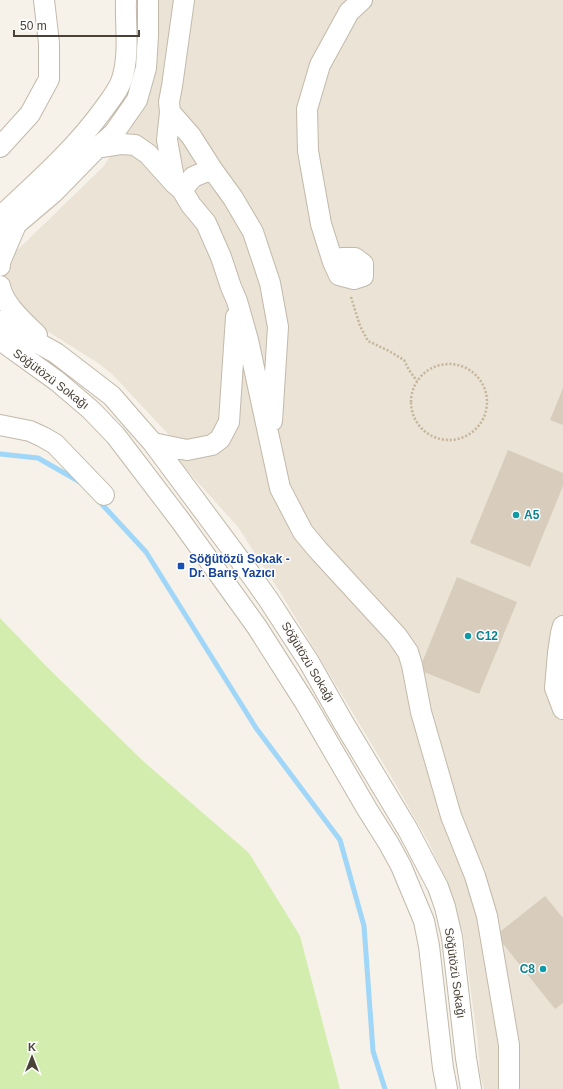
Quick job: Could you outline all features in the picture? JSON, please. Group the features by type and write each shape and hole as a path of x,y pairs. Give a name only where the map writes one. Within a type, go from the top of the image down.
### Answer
{"street":[{"path":"0,147 30,114 49,79 49,43 44,0"},
{"path":"0,238 8,220 94,122 113,97 122,80 126,54 126,0"},
{"path":"0,266 8,220 53,193 97,148 114,133 137,100 146,68 148,0"},
{"path":"178,187 167,140 170,112 169,102 184,0"},
{"path":"338,269 321,224 308,151 307,109 320,65 349,12 362,0"},
{"path":"170,112 190,136 212,170 233,198 252,232 270,283 278,327 270,445"},
{"path":"97,148 122,144 135,145 148,154 178,187 206,223 221,257 237,301 248,340 280,488 303,532 398,636 408,652 421,712 451,816 475,876 487,916 509,1045 508,1089"},
{"path":"178,187 193,177 212,170"},
{"path":"0,286 6,300 20,318 56,353"},
{"path":"153,443 187,450 212,445 220,439 229,422 237,301"},
{"name":"Söğütözü Sokağı","path":"0,321 56,353 112,396 153,443 212,521 268,599 309,662 408,830 438,887 445,907 452,937 471,1089"},
{"path":"248,340 259,340 270,337 278,327"},
{"name":"Söğütözü Sokağı","path":"0,340 57,381 91,410 116,436 180,520 257,627 306,704 389,844 404,872 424,921 429,946 443,1068 447,1089"},
{"path":"0,425 30,432 55,444 104,495"},
{"path":"563,626 558,654 555,688 563,709"}],"path":[{"path":"338,269 360,326 368,341 404,360 417,381"},
{"path":"450,363 462,366 474,372 482,382 487,394 488,407 484,419 476,430 466,437 454,440 442,440 430,435 420,428 414,417 411,405 412,393 417,381 425,372 437,366 450,363"}],"shaded area":[{"path":"156,0 563,0 563,1089 484,1089 480,1074 478,1044 463,933 447,882 429,843 392,778 280,592 238,527 179,461 176,456 181,441 170,436 112,374 98,363 36,324 8,298 3,275 8,259 104,166 140,108"}],"green space":[{"path":"0,618 46,666 143,761 249,853 300,936 340,1089 0,1089"}],"building":[{"path":"563,388 563,425 550,420"},
{"name":"A5","path":"508,450 563,473 563,486 530,567 470,543"},
{"name":"C12","path":"457,577 517,602 479,694 419,670"},
{"name":"C8","path":"545,896 563,918 563,1003 555,1009 496,935"}],"waterway":[{"path":"0,454 38,458 80,482"},
{"path":"98,500 146,552 256,728 340,840 364,926 373,1051 385,1089"}],"place":[{"name":"A5","path":"516,515"},
{"name":"Söğütözü Sokak - Dr. Barış Yazıcı","path":"181,566"},
{"name":"C12","path":"468,636"},
{"name":"C8","path":"543,969"}]}
